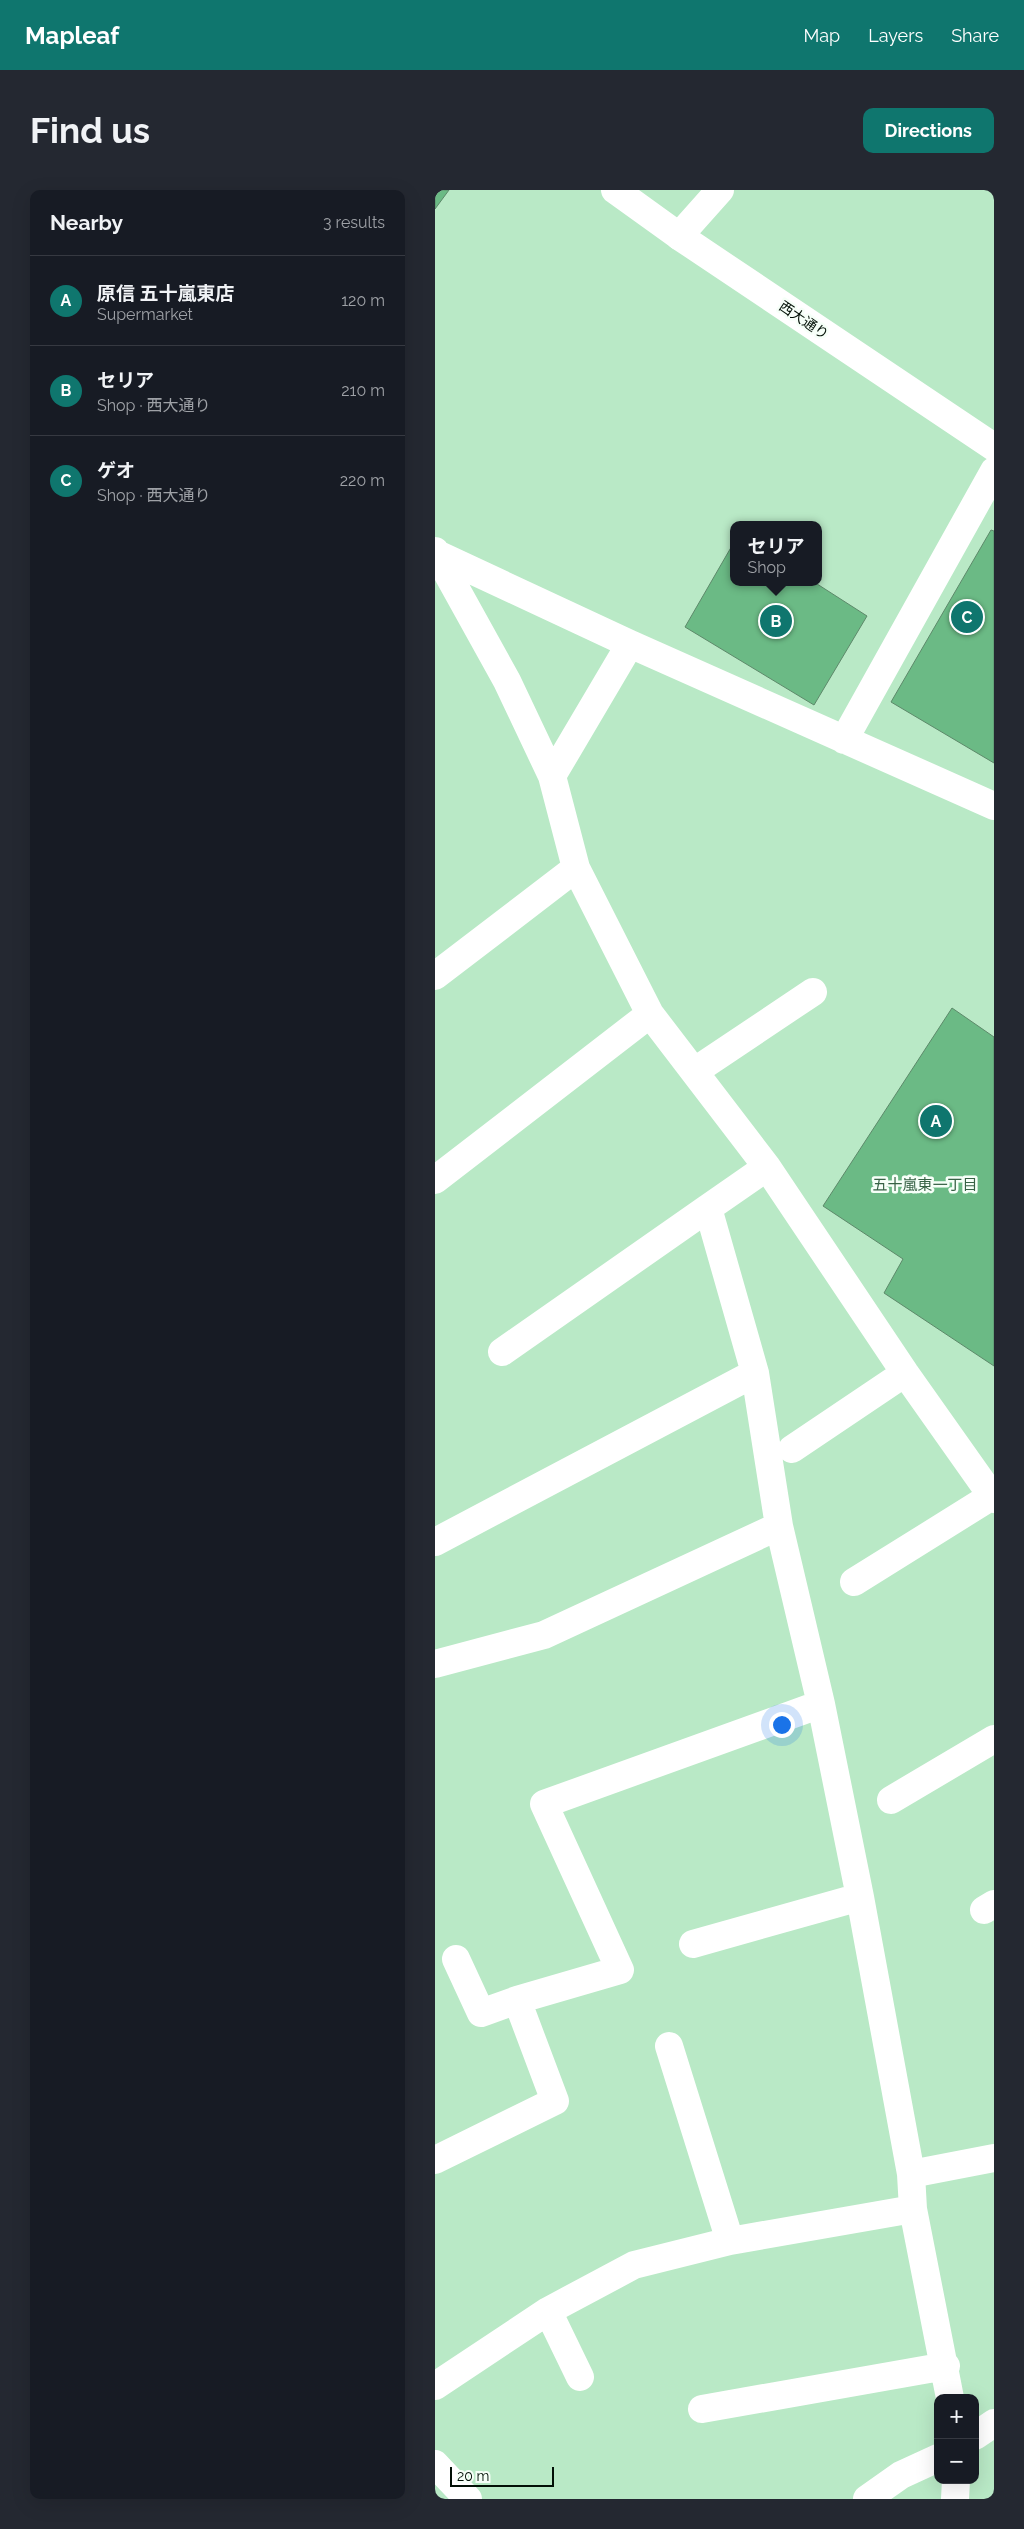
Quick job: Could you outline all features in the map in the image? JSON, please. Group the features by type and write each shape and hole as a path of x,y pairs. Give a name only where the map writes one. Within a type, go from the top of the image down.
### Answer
{"street":[{"name":"西大通り","path":"615,190 679,236 994,447"},
{"path":"679,236 720,190"},
{"path":"844,740 994,471"},
{"path":"436,552 630,644 994,806"},
{"path":"436,552 507,681 552,776 576,868 651,1014 767,1167 905,1373 993,1498 854,1582"},
{"path":"552,776 630,644"},
{"path":"435,976 576,868"},
{"path":"695,1071 813,992"},
{"path":"435,1180 651,1014"},
{"path":"502,1352 767,1167"},
{"path":"708,1208 755,1373 779,1526 821,1704 860,1897 911,2174 913,2209 949,2394"},
{"path":"435,1542 755,1373"},
{"path":"791,1449 905,1373"},
{"path":"435,1664 544,1636 779,1526"},
{"path":"456,1959 481,2013 517,2000 619,1970 544,1804 821,1704"},
{"path":"891,1800 994,1739"},
{"path":"693,1944 860,1897"},
{"path":"435,2160 555,2101 517,2000"},
{"path":"669,2046 730,2241"},
{"path":"911,2174 994,2158"},
{"path":"435,2386 549,2311 634,2265 730,2241 913,2209"},
{"path":"549,2311 580,2377"},
{"path":"702,2409 945,2366"},
{"path":"979,2433 994,2423"},
{"path":"867,2499 901,2475 934,2460"},
{"path":"435,2464 468,2499"},
{"path":"955,2499 956,2484"}],"building":[{"path":"435,190 449,190 435,209"},
{"path":"991,530 994,531 994,763 891,702"},
{"path":"730,549 730,586 820,586 867,616 814,705 685,627"},
{"path":"952,1008 994,1037 994,1366 884,1293 903,1259 823,1206"}],"place":[{"name":"ゲオ","path":"967,617"},
{"name":"セリア","path":"776,621"},
{"name":"原信 五十嵐東店","path":"936,1121"}],"district":[{"name":"五十嵐東一丁目","path":"925,1185"}]}
